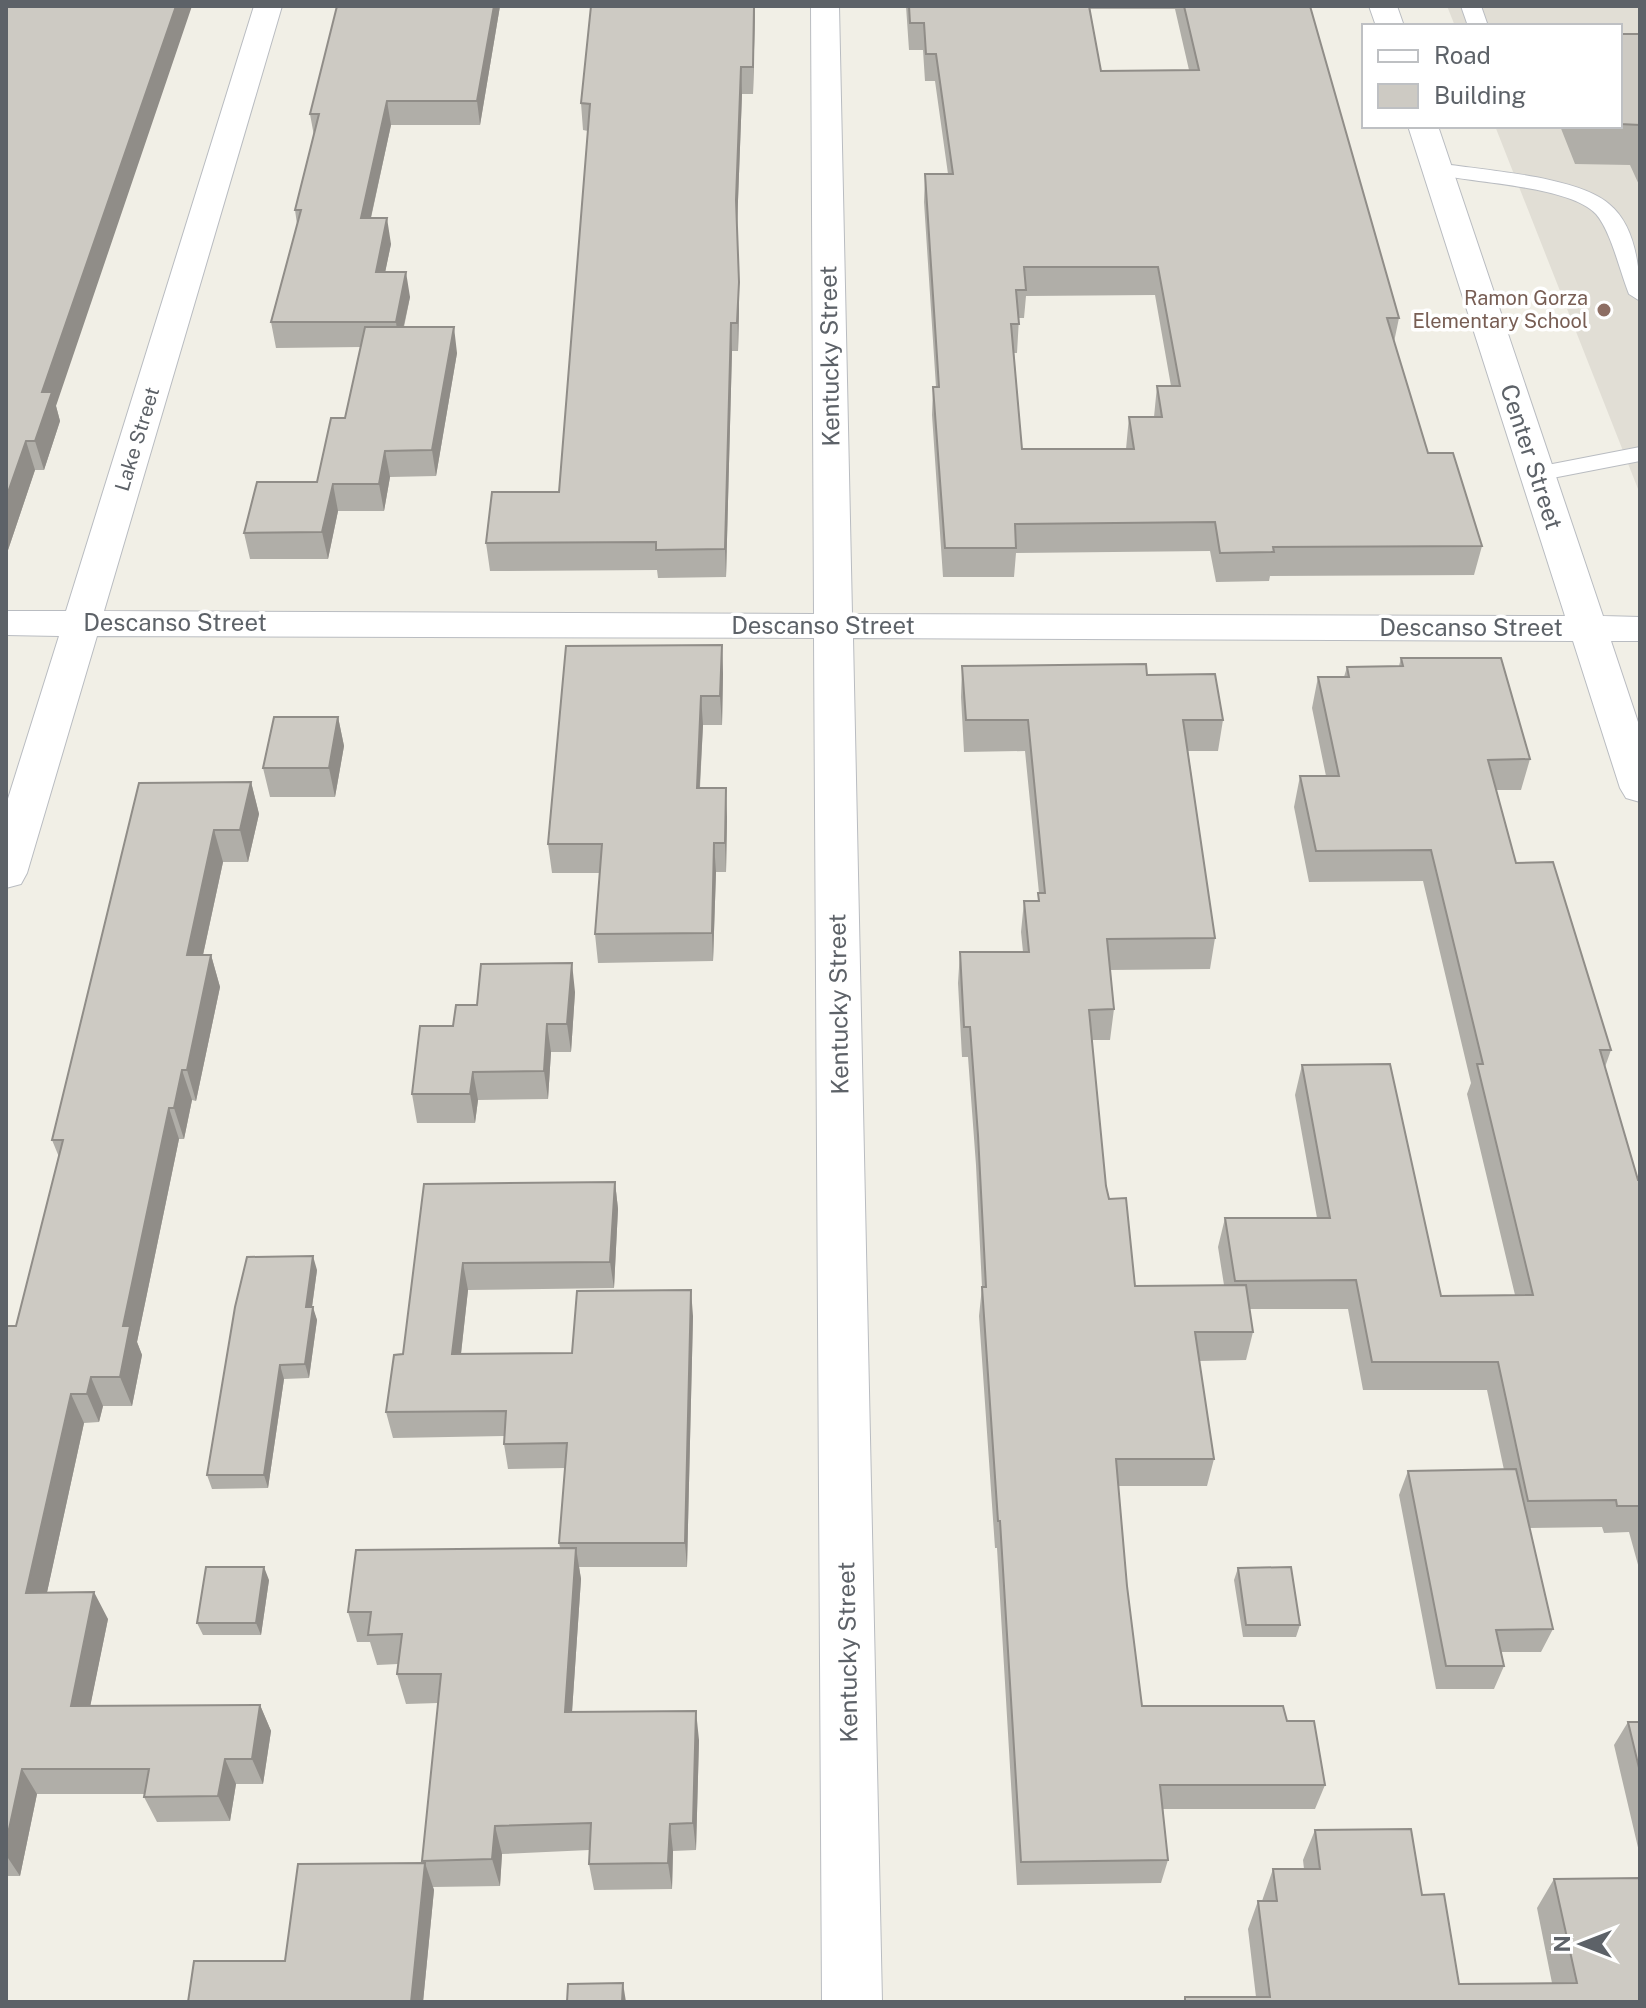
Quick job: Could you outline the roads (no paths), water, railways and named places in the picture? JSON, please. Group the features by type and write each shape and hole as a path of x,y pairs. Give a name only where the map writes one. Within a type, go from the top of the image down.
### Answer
{"street":[{"name":"Lake Street","path":"6,873 268,6"},
{"name":"Kentucky Street","path":"825,6 852,2002"},
{"name":"Center Street","path":"1424,128 1640,788"},
{"name":"Descanso Street","path":"6,623 1640,629"}],"lane":[{"path":"1437,169 1567,192 1591,200 1606,211 1640,294"},
{"path":"1537,474 1640,454"}],"place":[{"name":"Ramon Gorza Elementary School","path":"1604,310"}]}
